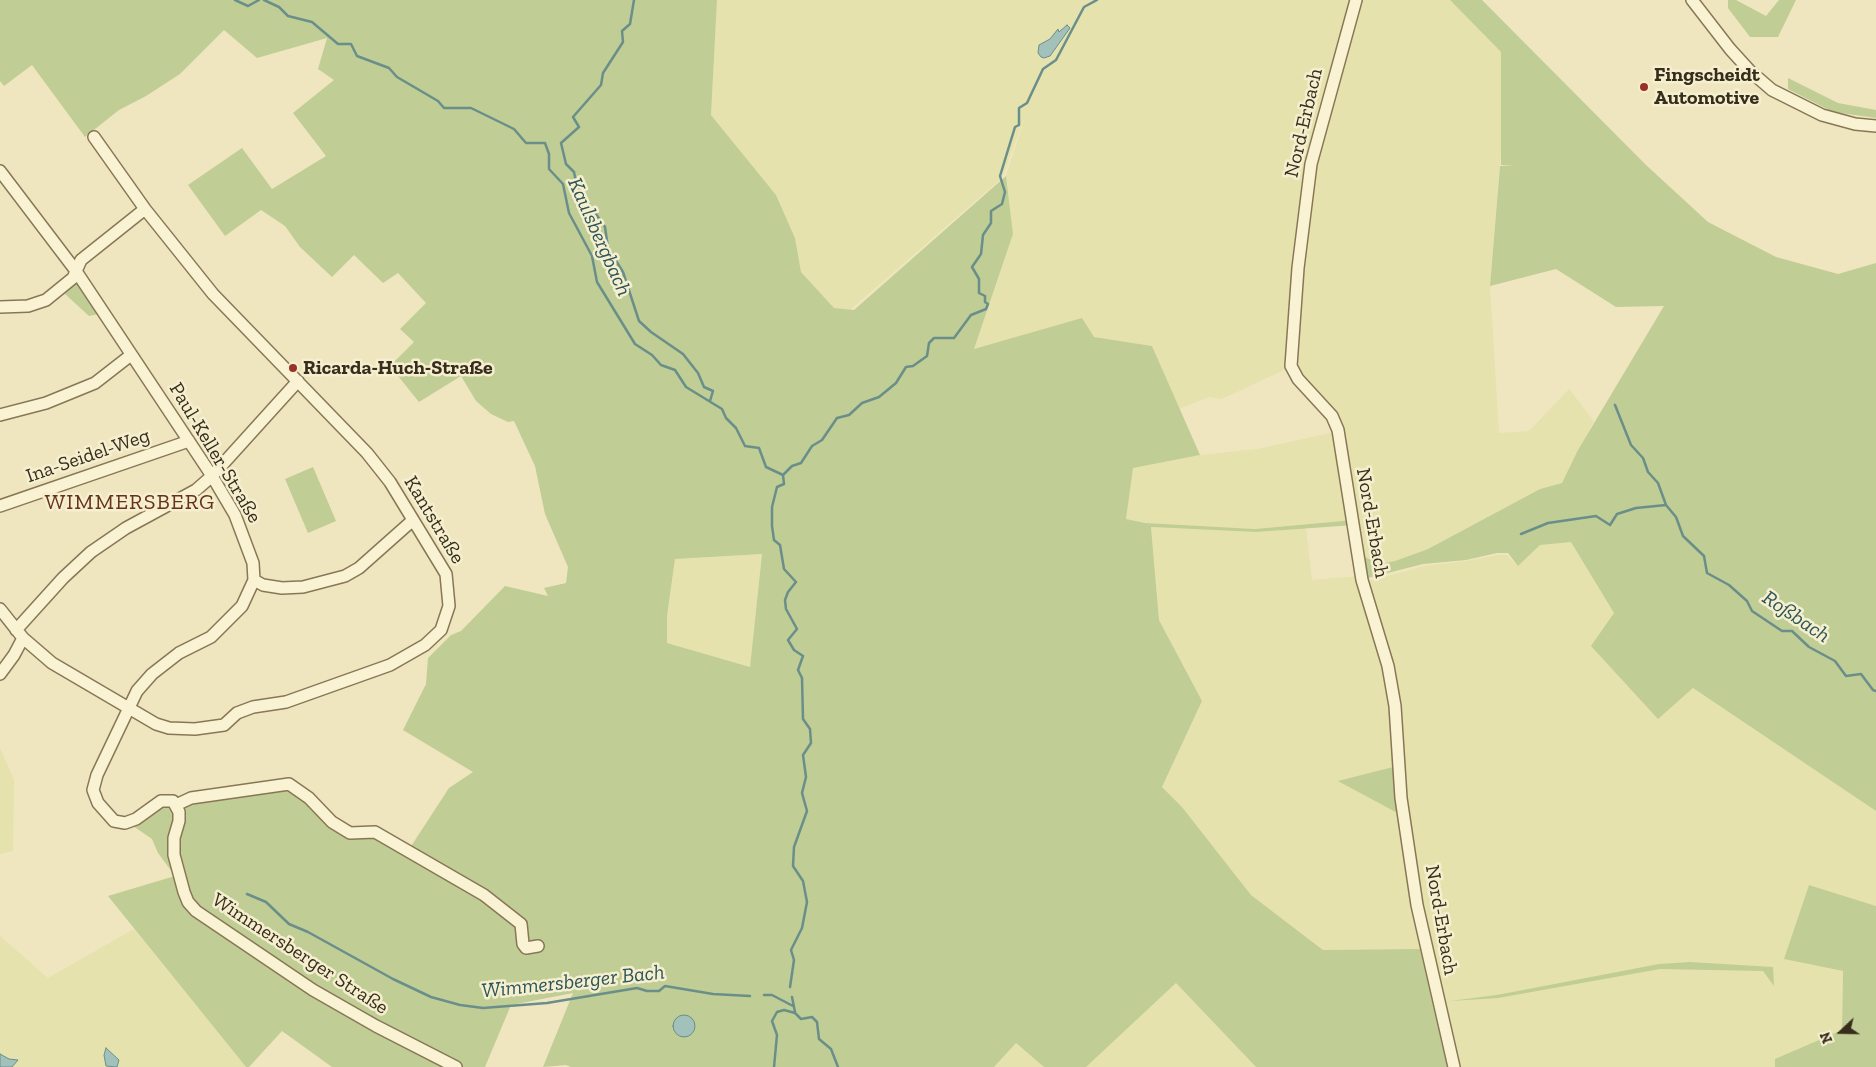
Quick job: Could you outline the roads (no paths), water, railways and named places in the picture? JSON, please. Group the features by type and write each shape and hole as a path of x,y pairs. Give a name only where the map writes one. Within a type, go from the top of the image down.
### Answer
{"street":[{"name":"Nord-Erbach","path":"1356,0 1311,164 1298,268 1291,366 1298,378 1332,416 1338,430 1362,580 1388,666 1395,706 1401,798 1417,904 1454,1067"},
{"path":"1692,0 1730,49 1750,71 1772,90 1822,115 1855,124 1876,126"},
{"name":"Kantstraße","path":"94,137 145,209 212,294 367,452 390,482 438,558 446,574 450,591 449,606 443,625 425,645 390,665 286,702 254,707 237,713 224,725 208,728 168,728 156,724 127,708"},
{"name":"Paul-Keller-Straße","path":"0,171 76,271 212,476 243,532 252,557 254,580"},
{"path":"0,307 28,306 46,300 73,278 81,260 145,209"},
{"path":"0,415 46,403 95,384 131,355"},
{"path":"0,674 14,655 19,634 63,578 91,552 126,528 196,490 212,476 298,381"},
{"name":"Ina-Seidel-Weg","path":"0,506 189,442"},
{"path":"413,520 359,568 345,576 296,587 272,586 254,580 246,600 227,623 211,637 179,653 152,674 137,690 97,775 93,790 98,803 114,821 125,824 136,819 161,801 170,800 176,805 191,798 289,784 308,798 332,822 350,833 375,832 484,895 521,924 523,944 526,948 538,946"},
{"path":"0,608 19,634 52,662 127,708"},
{"name":"Wimmersberger Straße","path":"176,805 179,821 174,838 174,855 184,892 188,902 196,911 312,990 376,1026 456,1067"}],"water":[{"path":"1067,25 1070,28 1050,56 1041,57 1038,53 1039,45 1050,39 1058,29 1059,32"},
{"path":"684,1015 694,1022 695,1026 688,1036 684,1037 674,1030 673,1026 680,1016"},
{"path":"106,1048 119,1060 117,1067 106,1066 104,1055"},
{"path":"0,1054 9,1059 18,1060 12,1067 0,1067"}],"waterway":[{"name":"Kaulsbergbach","path":"235,0 248,6 259,0"},
{"name":"Kaulsbergbach","path":"264,0 279,7 288,16 312,22 338,44 351,44 357,56 389,68 397,77 438,101 444,108 471,108 514,129 526,143 545,143 549,154 549,169 563,184 569,213 592,256 597,282 635,344 652,355 661,365 675,370 686,387 722,409 726,418 736,428 745,446 759,448 766,467 783,475"},
{"path":"634,0 630,24 622,31 623,42 603,73 601,85 573,117 579,127 561,143 566,164 574,172 577,187 605,227 608,248 623,272 639,321 651,332 683,354 698,373 704,387 713,391 710,401"},
{"path":"783,475 792,466 801,463 812,446 822,440 837,418 849,415 862,403 879,397 896,383 906,367 913,366 927,356 929,343 934,338 954,338 971,315 986,309 988,304 985,302 985,296 979,293 979,279 972,267 981,254 983,235 991,223 991,211 1002,204 1005,192 1000,176 1015,127 1019,125 1019,108 1027,103 1043,69 1056,60 1084,7 1097,0"},
{"name":"Roßbach","path":"1615,405 1631,445 1643,458 1648,472 1658,483 1666,505 1676,517 1683,536 1704,556 1707,573 1729,585 1747,601 1752,611 1782,631 1792,631 1809,647 1835,661 1846,676 1861,674 1873,690 1876,691"},
{"path":"783,475 784,484 777,487 772,507 772,526 774,540 780,545 784,569 796,582 788,592 785,600 786,609 797,629 788,640 794,650 803,656 798,670 802,678 803,719 810,729 811,743 803,755 806,777 802,793 807,811 794,847 793,866 803,881 807,902 802,928 791,950 794,960 790,987"},
{"path":"1521,534 1548,523 1596,516 1610,525 1617,514 1636,508 1666,505"},
{"name":"Wimmersberger Bach","path":"247,894 266,902 289,924 308,932 393,979 431,997 460,1005 483,1008 547,1003 637,988 647,991 659,991 665,986 713,994 750,996"},
{"name":"Wimmersberger Bach","path":"764,995 772,995 793,1006"},
{"name":"Wimmersberger Bach","path":"792,997 795,1012"},
{"path":"774,1067 777,1035 772,1021 777,1012 784,1010 795,1013 801,1019 812,1017 817,1022 819,1039 831,1049 838,1067"}],"place":[{"name":"Fingscheidt Automotive","path":"1644,87"},
{"name":"Ricarda-Huch-Straße","path":"293,368"}],"district":[{"name":"WIMMERSBERG","path":"130,503"}]}
